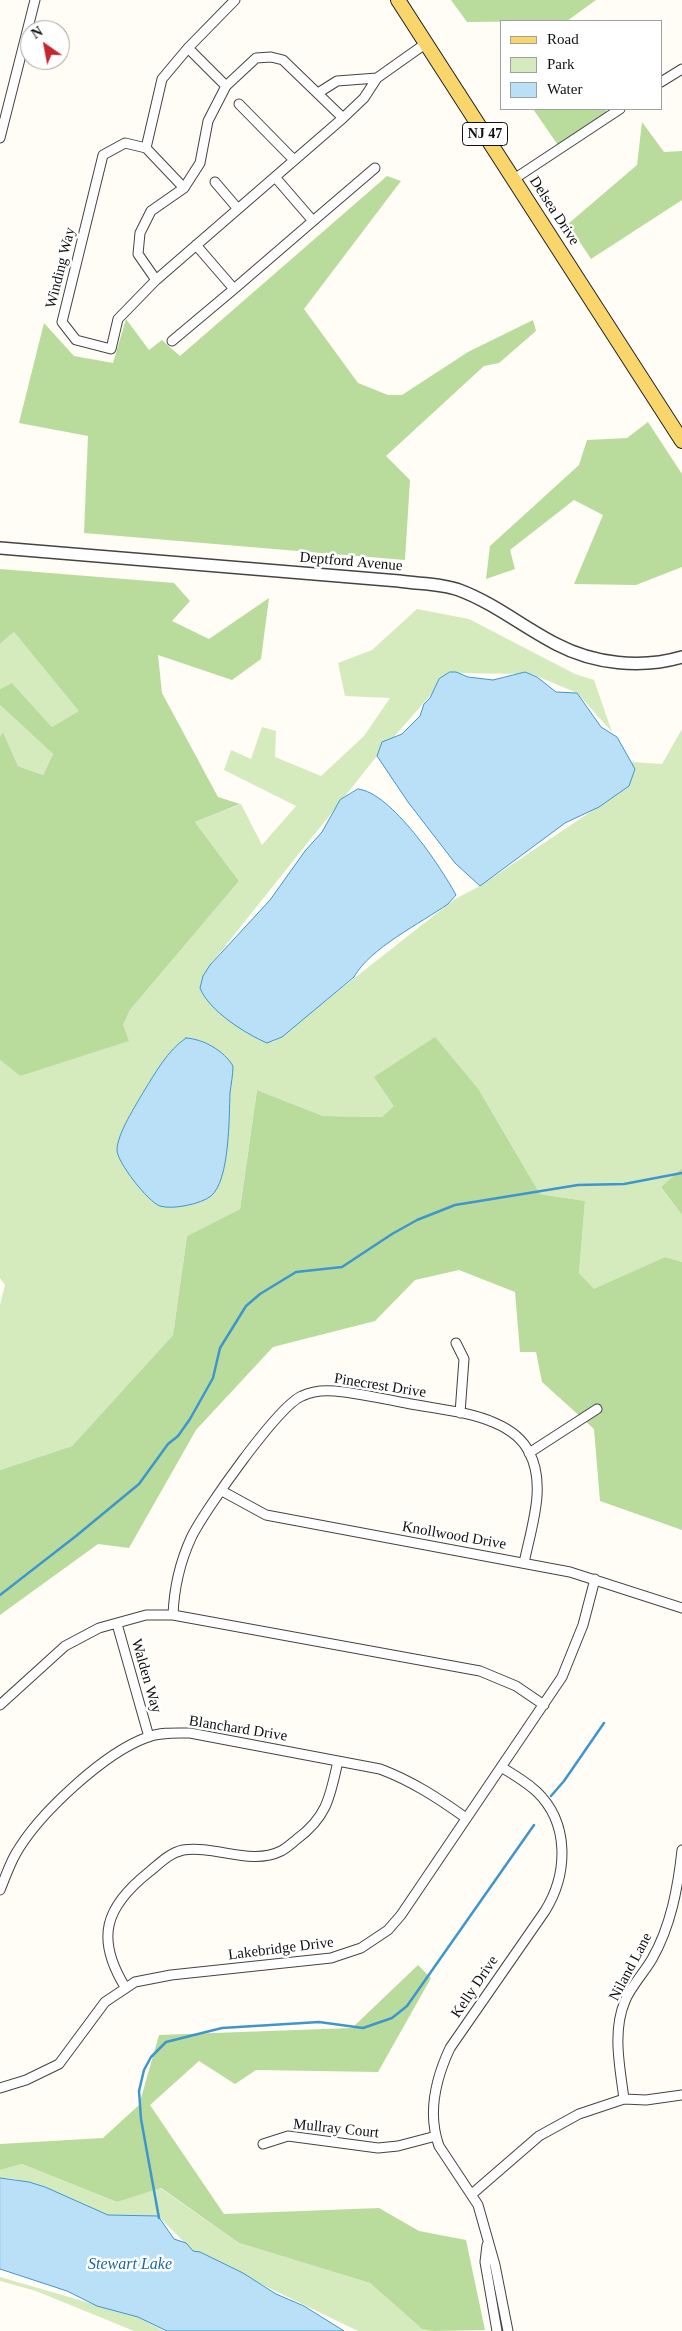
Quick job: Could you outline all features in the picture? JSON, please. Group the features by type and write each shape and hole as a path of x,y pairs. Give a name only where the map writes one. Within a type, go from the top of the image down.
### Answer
{"main road":[{"name":"Delsea Drive","path":"398,0 682,441"}],"street":[{"path":"0,138 35,0"},
{"path":"184,188 146,148 162,79 188,48 235,0"},
{"name":"Winding Way","path":"146,148 125,144 103,155 62,322 76,340 111,349 118,320 156,280 343,118 364,98 377,78 425,44"},
{"path":"188,48 226,86"},
{"path":"156,280 138,254 140,233 152,211 184,188 200,163 208,121 226,86 256,58 271,56 283,60 343,118"},
{"path":"662,81 682,69"},
{"path":"318,93 336,81 377,78"},
{"path":"238,104 294,160"},
{"path":"514,179 618,110"},
{"path":"172,342 375,168"},
{"path":"275,177 313,221"},
{"path":"215,182 238,209"},
{"path":"196,245 234,289"},
{"name":"Deptford Avenue","path":"0,548 398,581 458,589 498,608 557,645 590,658 611,662 650,664 682,657"},
{"path":"456,1343 464,1359 460,1413"},
{"name":"Pinecrest Drive","path":"173,1615 176,1584 190,1539 222,1490 276,1417 301,1396 314,1392 336,1391 460,1413 494,1422 509,1430 530,1453 536,1474 538,1493 524,1563"},
{"path":"530,1453 597,1409"},
{"name":"Knollwood Drive","path":"222,1490 266,1515 524,1563 595,1579 682,1608"},
{"name":"Lakebridge Drive","path":"0,2088 26,2080 59,2064 105,2002 125,1987 147,1978 331,1958 361,1948 388,1930 401,1915 562,1678 583,1626 595,1579"},
{"path":"0,1704 65,1646 99,1628 146,1615 173,1615 480,1671 516,1686 544,1706"},
{"name":"Walden Way","path":"117,1624 149,1737"},
{"name":"Blanchard Drive","path":"0,1890 16,1854 34,1828 97,1766 129,1746 149,1737 190,1732 380,1769 405,1778 466,1818"},
{"path":"125,1987 113,1967 108,1940 108,1926 114,1908 127,1891 171,1854 183,1850 213,1851 245,1856 262,1856 281,1851 313,1827 324,1813 338,1762"},
{"name":"Kelly Drive","path":"502,1767 536,1791 549,1809 562,1842 561,1875 554,1897 450,2048 436,2085 434,2108 436,2136 451,2164 478,2205 495,2266 508,2331"},
{"name":"Niland Lane","path":"624,2099 618,2050 625,2001 652,1959 664,1934 672,1911 682,1850"},
{"path":"472,2194 539,2136 579,2114 624,2099 646,2100 682,2095"},
{"name":"Mullray Court","path":"263,2144 288,2136 378,2148 398,2146 436,2136"},
{"name":"Kelly Drive","path":"488,2243 485,2262 497,2331"}],"green space":[{"path":"451,0 596,0 568,20 467,22"},
{"path":"534,110 606,110 609,115 560,148"},
{"path":"642,122 664,152 682,151 682,200 591,259 568,224 637,165"},
{"path":"387,176 401,181 304,309 358,383 388,395 402,395 468,352 533,320 536,331 499,363 484,366 386,456 410,480 405,560 84,533 88,436 19,423 44,323 74,356 113,363 126,319 149,350 162,340 180,356"},
{"path":"648,422 682,474 682,567 636,585 574,584 603,515 574,500 510,550 515,569 486,579 490,546 579,465 587,440 627,438"},
{"path":"0,569 174,583 190,601 172,621 209,639 269,598 261,659 232,680 158,655 162,693 218,797 240,804 195,822 239,881 130,1010 123,1025 129,1041 20,1076 0,1060 0,737 3,732 18,766 43,775 53,754 0,705 0,689 12,683 52,727 79,711 14,632 0,644"},
{"path":"417,609 469,619 575,674 594,680 612,732 577,693 532,674 450,673 377,756 210,965 273,1042 455,899 480,886 629,786 632,762 662,764 682,729 682,1168 661,1187 682,1215 682,1262 665,1257 594,1290 579,1273 585,1201 540,1194 479,1090 394,1107 382,1117 323,1116 257,1090 240,1209 187,1236 173,1335 72,1446 0,1470 0,1305 5,1285 0,1278 0,1060 20,1076 123,1025 130,1010 239,881 195,822 241,804 262,845 296,806 224,770 231,750 251,759 262,727 276,731 275,757 321,776 364,736 390,698 345,696 338,663 372,650"},
{"path":"14,632 80,711 52,727 12,683 0,689 0,644"},
{"path":"0,705 53,754 43,775 18,766 3,732 0,737"},
{"path":"435,1037 479,1090 540,1194 585,1201 579,1273 594,1289 665,1257 682,1262 682,1530 600,1501 594,1429 542,1382 536,1352 520,1352 515,1292 459,1270 415,1280 375,1321 273,1347 196,1430 129,1548 98,1544 0,1615 0,1470 72,1446 173,1335 187,1236 240,1209 257,1090 323,1116 382,1117 394,1106 374,1077"},
{"path":"682,1168 682,1215 661,1187"},
{"path":"418,1965 431,1978 378,2072 256,2070 235,2084 199,2061 150,2105 224,2214 379,2208 419,2231 466,2240 485,2330 433,2331 422,2329 370,2283 239,2243 161,2188 117,2202 22,2164 0,2170 0,2144 103,2138 139,2105 159,2035 352,2028"},
{"path":"22,2164 117,2202 160,2188 239,2243 370,2283 422,2329 433,2331 358,2331 193,2251 158,2216 108,2215 15,2179 0,2178 0,2170"},
{"path":"0,2277 138,2317 164,2331 134,2331 36,2291 0,2281"}],"water":[{"path":"450,672 456,672 468,677 493,680 525,672 537,677 556,692 577,693 601,727 617,737 635,769 629,786 599,807 565,823 480,886 455,863 408,802 377,756 382,742 402,734 420,716 424,704 430,698 439,679"},
{"path":"358,789 371,793 400,816 427,850 456,895 448,904 384,946 362,966 354,977 282,1037 267,1043 239,1028 211,1005 200,988 203,976 210,965 270,900 305,851 322,832 340,800"},
{"path":"186,1038 206,1043 213,1047 224,1055 233,1066 229,1131 222,1176 211,1196 194,1204 165,1207 155,1203 141,1190 127,1172 118,1156 117,1150 123,1128 144,1091 168,1055"},
{"name":"Stewart Lake","path":"0,2178 29,2182 45,2187 108,2215 158,2216 174,2239 186,2243 193,2251 200,2252 243,2273 276,2294 304,2306 344,2331 167,2331 138,2317 97,2306 67,2291 0,2269"}],"waterway":[{"path":"0,1595 139,1484 168,1444 178,1436 190,1419 213,1378 220,1348 246,1306 260,1294 296,1272 342,1267 417,1220 455,1205 578,1185 624,1184 682,1173"},
{"path":"551,1796 564,1781 604,1723"},
{"path":"159,2218 141,2119 139,2091 144,2070 151,2057 166,2042 222,2028 319,2022 363,2028 392,2018 407,2006 534,1825"}]}
